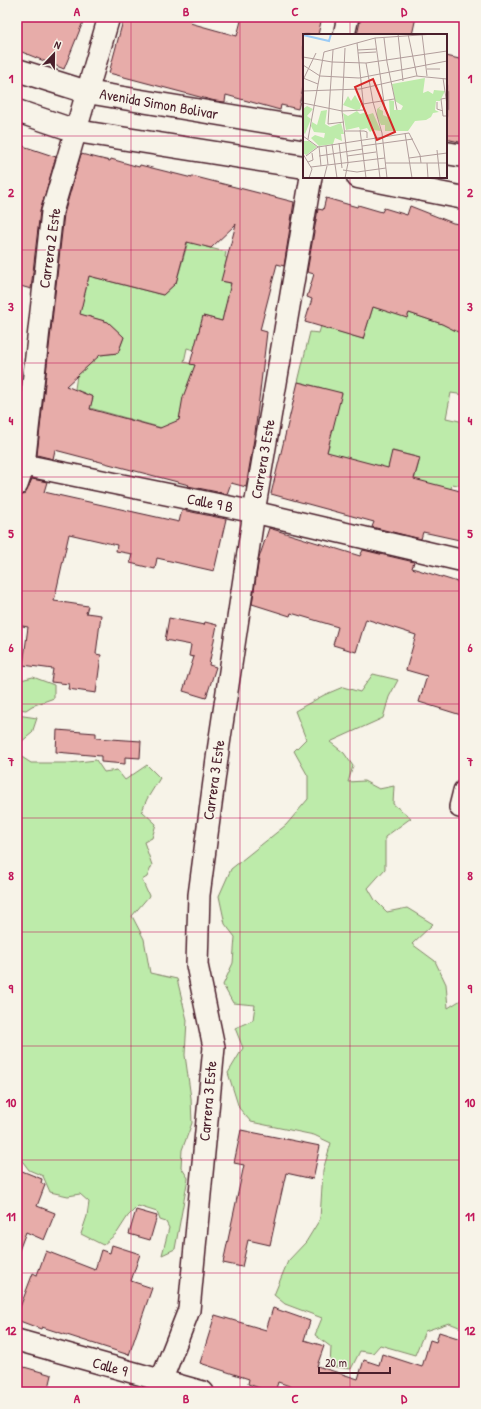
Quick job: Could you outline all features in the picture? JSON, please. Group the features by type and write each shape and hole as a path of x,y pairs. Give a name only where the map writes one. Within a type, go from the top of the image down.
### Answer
{"main road":[{"name":"Avenida Simon Bolivar","path":"17,70 87,92 303,128"},
{"path":"17,111 76,131 303,167"},
{"path":"447,153 464,156"},
{"path":"363,178 464,198"}],"street":[{"name":"Carrera 2 Este","path":"17,484 24,465 52,212 110,17"},
{"path":"344,34 348,17"},
{"name":"Carrera 3 Este","path":"159,1386 189,1310 214,1047 198,965 199,895 219,743 254,512 311,178"},
{"name":"Calle 9 B","path":"24,465 254,512 464,561"},
{"name":"Calle 9","path":"17,1340 159,1386 203,1392"}],"green space":[{"path":"196,214 213,218 206,247 226,252 225,257 227,258 222,281 249,288 226,304 222,321 203,316 194,350 187,348 184,362 195,365 182,406 176,432 90,408 93,397 75,389 77,375 100,355 118,353 124,337 108,322 71,312 76,291 85,293 89,276 163,295 176,283"},
{"path":"373,307 407,317 409,313 442,324 464,334 464,395 451,393 446,418 464,422 464,486 452,484 441,536 410,495 420,458 393,451 384,481 327,452 330,442 320,439 322,388 298,382 310,332 319,333 321,326 363,339"},
{"path":"373,674 398,680 389,697 383,718 330,742 344,753 353,766 348,782 364,781 379,789 394,786 393,804 411,818 385,837 385,869 368,888 375,900 387,912 407,908 433,924 412,944 435,961 446,984 448,1008 464,998 464,1329 449,1323 425,1331 415,1355 380,1345 373,1353 360,1351 351,1369 330,1366 331,1347 315,1335 322,1318 285,1304 274,1295 288,1261 306,1242 320,1219 323,1170 331,1143 314,1135 251,1122 239,1108 228,1073 243,1048 235,1028 253,1020 255,1005 233,1003 223,985 233,963 235,937 225,924 219,896 231,869 286,825 308,799 308,776 294,751 306,739 295,711 324,695 343,687 360,692"},
{"path":"33,677 54,685 54,698 32,706 26,710 17,709 17,681"},
{"path":"17,715 37,718 32,733 21,742 17,741"},
{"path":"17,754 31,763 69,763 96,760 104,772 117,770 125,780 147,765 160,778 147,799 142,811 156,824 152,838 144,842 152,865 147,877 142,880 149,896 132,916 144,939 150,973 177,979 187,1020 185,1055 191,1098 192,1123 182,1150 181,1167 188,1178 175,1249 162,1255 169,1228 166,1222 160,1220 157,1212 138,1206 128,1216 117,1233 103,1245 81,1234 87,1216 89,1202 80,1194 68,1196 50,1192 43,1176 29,1170 17,1154"}],"building":[{"path":"17,17 85,17 64,69 17,50"},
{"path":"124,17 192,17 190,23 237,36 242,17 322,17 318,34 303,34 303,89 298,109 281,105 280,110 226,95 225,102 215,101 109,73"},
{"path":"361,17 416,17 412,34 357,34"},
{"path":"447,56 464,60 464,143 447,139"},
{"path":"17,144 56,157 40,211 31,289 17,285"},
{"path":"81,154 110,161 111,159 139,167 140,165 192,178 192,176 294,202 284,266 277,264 260,330 267,332 255,433 246,487 231,483 227,494 188,486 189,485 55,450 53,459 37,455 64,214","holes":["236,224 221,281 231,283 222,321 203,316 190,364 195,365 183,397 179,420 160,428 90,409 93,397 66,386 100,355 118,353 124,337 108,322 80,314 89,276 163,295 176,283 187,242 211,248"]},
{"path":"326,198 357,207 358,205 382,212 384,208 407,215 410,206 453,223 464,225 464,335 442,324 409,313 407,318 373,307 363,339 305,322 312,299 307,297 314,274 307,272 318,209 323,210"},
{"path":"298,382 342,393 327,452 388,468 392,451 420,458 414,479 464,492 464,541 423,532 421,539 372,527 374,522 271,494"},
{"path":"32,479 47,482 44,492 179,522 182,510 226,519 214,571 157,558 155,569 130,563 132,554 116,551 117,545 69,534 54,601 88,606 86,613 101,615 96,654 101,655 96,693 68,689 69,684 51,682 53,669 23,665 28,627 17,625 17,497 25,494"},
{"path":"269,528 360,556 363,550 414,562 412,568 464,584 464,704 461,715 419,702 427,676 406,670 416,635 366,619 356,652 333,645 338,627 291,613 290,616 252,604 259,558"},
{"path":"169,618 204,625 205,622 217,625 209,665 216,667 206,698 183,691 194,657 189,656 191,645 165,640"},
{"path":"57,730 96,733 96,738 141,741 140,758 125,757 125,764 101,762 101,756 56,752"},
{"path":"241,1130 320,1146 313,1179 286,1173 270,1245 248,1240 242,1267 223,1263 244,1165 234,1163"},
{"path":"17,1169 42,1179 41,1183 45,1185 37,1206 55,1213 44,1240 26,1232 18,1253"},
{"path":"136,1210 157,1216 150,1240 129,1234"},
{"path":"112,1245 140,1254 131,1281 152,1288 129,1355 42,1327 41,1329 17,1320 17,1315 33,1273 37,1275 46,1251 95,1270 101,1250 110,1253"},
{"path":"273,1308 310,1321 304,1340 324,1346 317,1366 358,1379 364,1360 379,1365 382,1354 422,1367 430,1340 436,1342 439,1332 464,1340 464,1392 307,1392 278,1382 275,1392 271,1392 248,1384 249,1379 200,1363 215,1315 266,1330"},
{"path":"17,1365 52,1375 48,1392 17,1392"}]}
